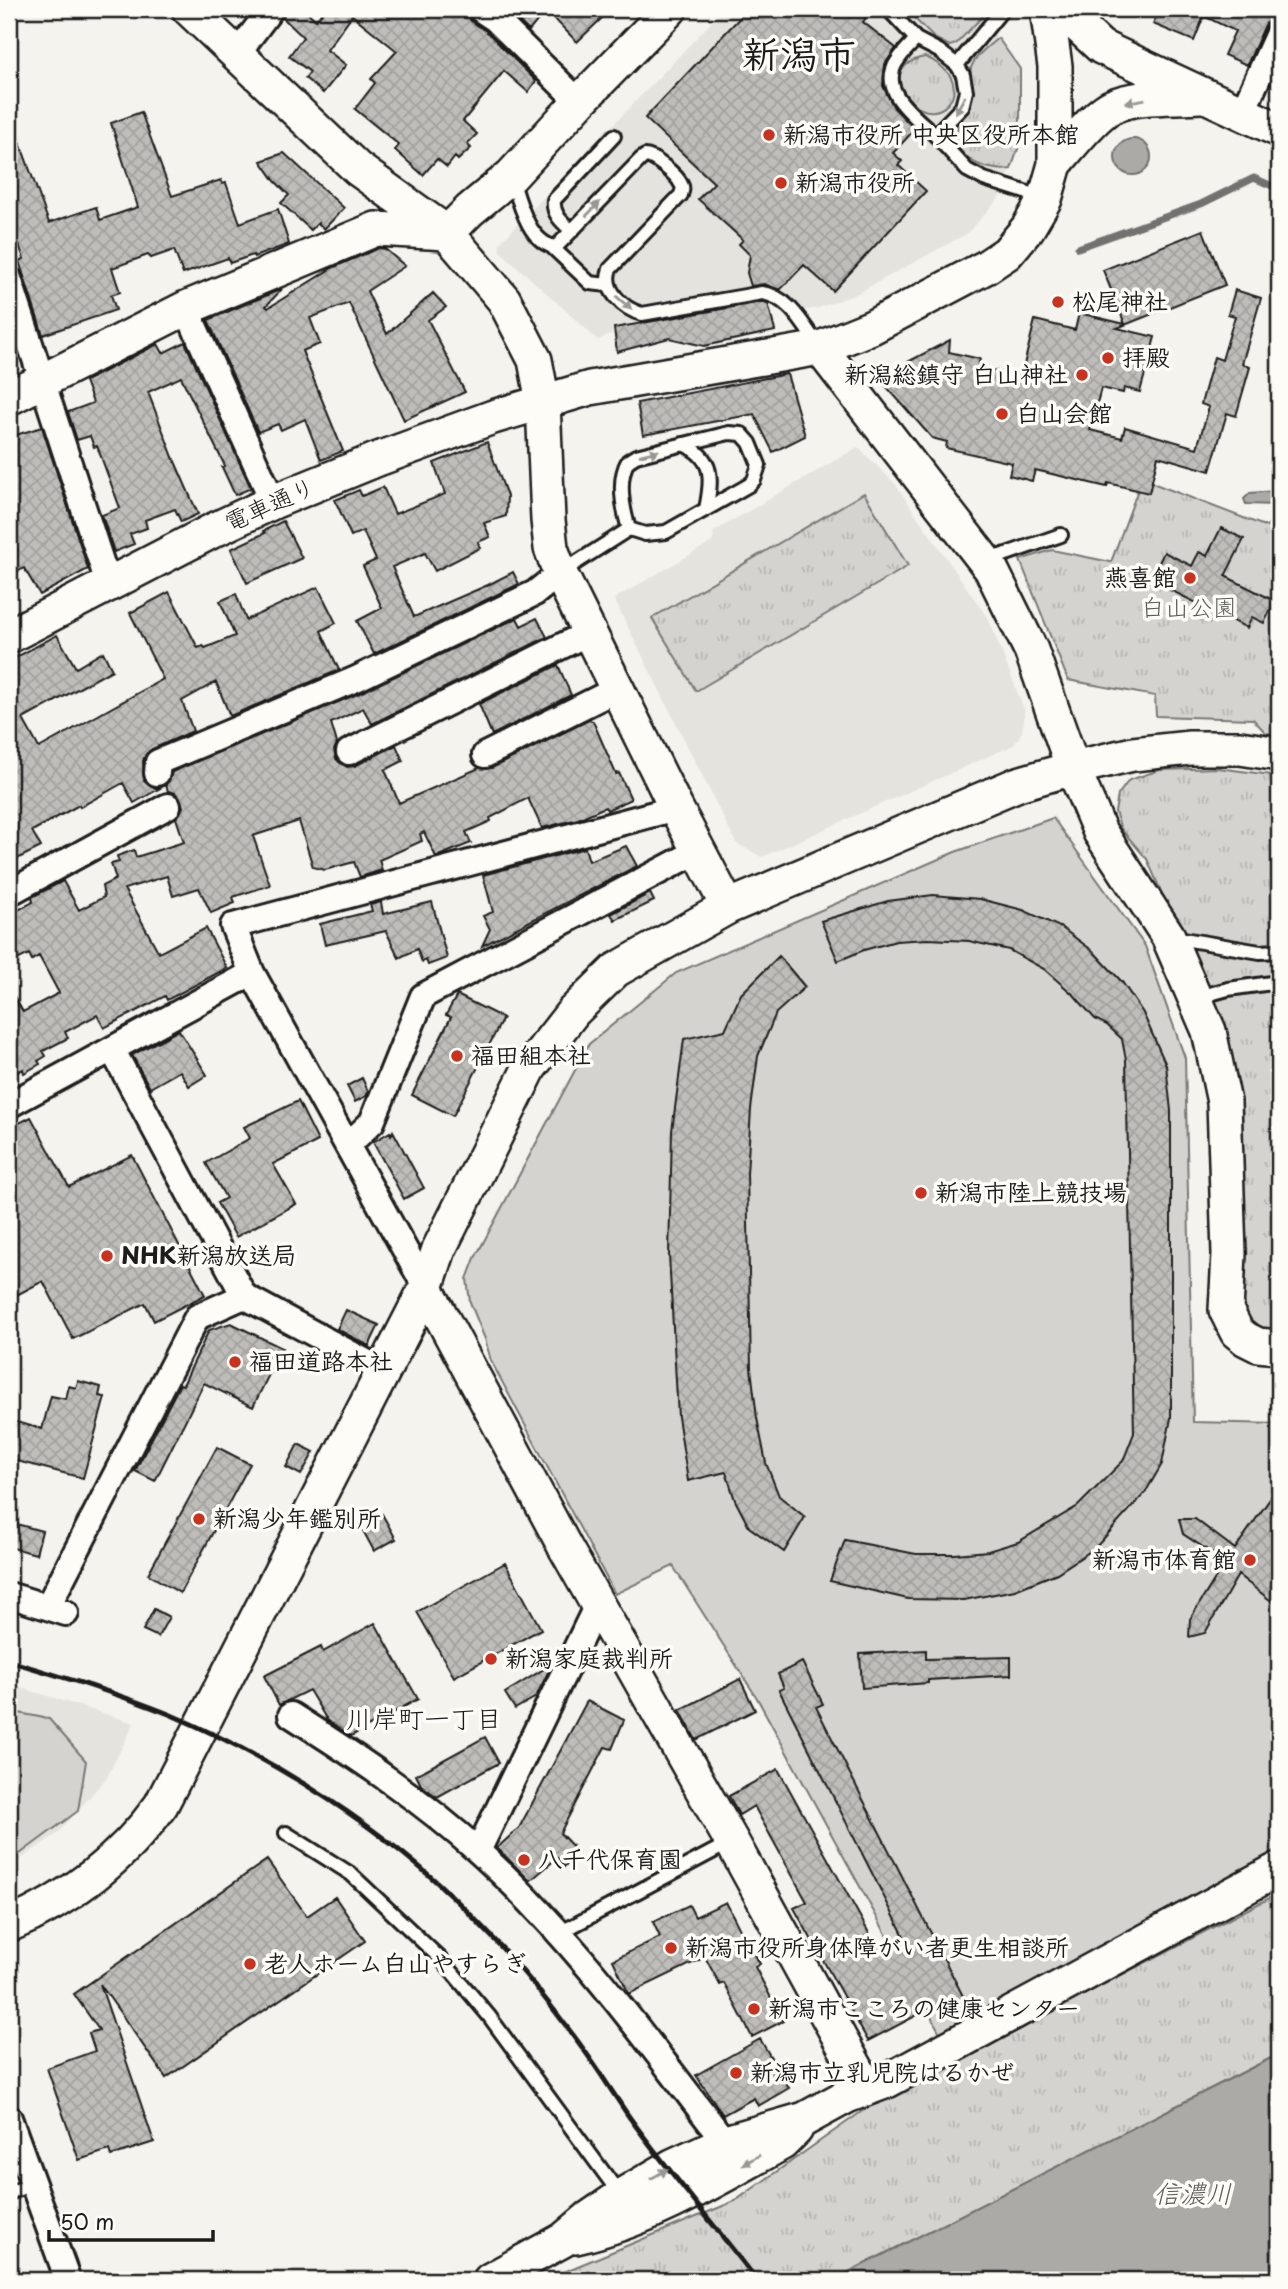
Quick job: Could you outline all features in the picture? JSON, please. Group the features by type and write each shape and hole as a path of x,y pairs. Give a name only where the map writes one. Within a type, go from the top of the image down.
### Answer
{"street":[{"path":"190,9 358,169 447,233 504,300 535,360 543,402 551,548 560,573 728,907"},
{"path":"237,54 271,9"},
{"path":"480,9 495,19 579,102"},
{"path":"9,398 186,308 376,229 447,233 511,176 670,9"},
{"path":"1047,9 1055,66 1055,164"},
{"path":"1060,9 1101,47 1279,130"},
{"path":"1242,113 1279,31"},
{"path":"1055,164 1089,126 1112,106 1141,100 1203,96"},
{"name":"電車通り","path":"9,636 108,583 273,502 378,459 493,417 590,388 820,348 872,327 986,267 1018,241 1045,199 1055,164"},
{"path":"9,279 108,583"},
{"path":"186,308 273,502"},
{"path":"820,348 985,561 1004,592 1031,650 1073,768 1100,832 1168,936 1209,1031 1224,1102 1229,1254 1226,1310 1237,1332 1246,1339 1258,1345 1279,1347"},
{"path":"157,773 158,762 165,757 356,679 535,593 560,573"},
{"path":"349,752 588,633"},
{"path":"485,755 617,689"},
{"path":"9,1925 59,1900 89,1879 117,1856 148,1824 161,1805 426,1289 439,1250 530,1067 573,1012 616,970 728,907 1018,784 1133,754 1190,748 1240,748 1279,754"},
{"path":"9,893 168,806"},
{"path":"676,808 233,926 252,973 597,1605 732,1842 867,2088"},
{"path":"348,1145 372,1122 423,996 698,851"},
{"path":"9,1105 113,1051 252,973"},
{"path":"113,1051 244,1296 383,1371"},
{"path":"9,1595 57,1610 197,1317 244,1296"},
{"path":"478,1851 597,1605"},
{"path":"291,1715 393,1782 478,1851 532,1904 602,1984 725,2142"},
{"path":"490,2280 563,2240 621,2196 674,2165 725,2142 805,2119 847,2096 887,2081 1279,1869"},
{"path":"9,2118 68,2280"},
{"path":"563,2240 604,2231 651,2213 782,2143 805,2119"}],"lane":[{"path":"888,9 916,39 939,51 957,65 966,83 962,107 935,135"},
{"path":"957,65 1003,9"},
{"path":"916,39 897,60 893,69 891,82 896,97 967,170 1045,199"},
{"path":"572,231 556,214 554,200 614,136"},
{"path":"552,247 559,244 645,156 654,158 680,182 681,195 610,269 607,277 612,292 627,307 642,314 762,293 773,294 799,318 820,348"},
{"path":"511,176 521,208 539,237 590,283 608,285"},
{"path":"560,573 629,529 645,534 666,531 750,485 759,465 750,443 742,434 729,433 628,460 624,468 623,488 629,529"},
{"path":"683,444 695,449 708,467 710,486 706,509"},
{"path":"985,561 1061,535"},
{"path":"1168,936 1260,952 1279,951"},
{"path":"1195,998 1228,989 1279,982"},
{"path":"286,1833 351,1874 442,1960 489,2016 621,2196"},
{"path":"565,1930 732,1842"},
{"path":"9,2193 33,2184"}],"shaded area":[{"name":"新潟市役所","path":"724,9 977,9 1020,69 1020,127 1018,149 1011,169 999,198 968,233 854,295 818,308 786,314 774,304 764,301 620,329 598,340 500,251 500,243"},
{"path":"858,447 895,484 989,620 1024,709 1024,722 1014,745 762,857 736,843 614,599 712,542 713,532"},
{"path":"9,1684 134,1723 107,1777 57,1834 9,1867"}],"green space":[{"path":"924,9 977,9 983,16 956,44 950,46 934,38 915,19"},
{"path":"998,38 1020,69 1018,149 1011,169 1001,170 972,161 964,155 956,138 959,124 971,103 972,65 979,54"},
{"path":"925,57 943,68 951,77 954,87 948,104 932,111 923,110 913,103 904,93 899,80 905,66"},
{"name":"白山公園","path":"1142,479 1267,527 1279,504 1279,735 1266,733 1253,719 1156,716 1155,696 1068,680 1020,560 1052,550 1111,562"},
{"path":"864,493 908,566 696,691 652,618"},
{"path":"1218,768 1279,776 1279,1338 1255,1325 1241,1303 1221,1029 1147,859 1121,829 1115,812 1118,795 1129,780 1160,770"},
{"path":"1053,818 1145,946 1185,1058 1193,1422 1279,1424 1279,1850 940,2033 757,1698 673,1566 615,1594 491,1361 470,1302 467,1279 475,1258 589,1044 676,973 955,852"},
{"path":"9,1711 49,1719 86,1761 78,1811 9,1862"},
{"path":"1279,1893 1279,2054 833,2280 544,2280 735,2201 871,2105"}],"water":[{"path":"1133,139 1146,144 1151,157 1146,170 1133,175 1120,170 1115,157 1120,144"},
{"path":"1250,493 1279,493 1279,509 1275,505 1246,504 1244,499"},
{"name":"信濃川","path":"1279,2054 1279,2280 833,2280"}],"building":[{"path":"286,9 304,9 316,20 325,9 465,9 471,21 486,31 536,81 528,92 504,71 463,121 477,134 467,144 471,148 458,160 455,157 447,167 437,159 423,175 395,150 399,145 355,109 375,83 371,79 397,51 352,15 327,50 346,65 323,93 305,78 310,72 289,56 303,37 283,18"},
{"path":"506,9 592,9 602,18 577,42 546,10 529,31"},
{"name":"新潟市役所 中央区役所本館","path":"748,9 856,9 866,18 863,22 896,48 885,64 883,86 894,108 915,129 893,153 902,161 898,165 926,191 833,291 804,265 780,290 764,284 751,286 747,273 750,255 739,244 743,240 698,199 714,183 645,118"},
{"path":"1159,9 1276,9 1265,25 1247,65 1224,55 1235,31 1204,16 1194,41 1153,24"},
{"path":"141,112 172,196 221,180 222,184 226,183 240,223 278,209 289,244 230,263 228,258 183,274 174,250 151,258 148,255 112,268 120,292 111,295 116,310 43,335 19,261 24,259 9,216 9,119 11,118 49,223 96,207 100,220 138,207 111,123"},
{"path":"284,153 344,208 324,229 318,223 311,230 281,203 289,195 261,161"},
{"path":"1203,230 1225,285 1117,328 1155,337 1140,392 1124,388 1123,393 1101,388 1090,430 1122,438 1125,427 1197,448 1209,407 1201,404 1214,357 1222,360 1235,316 1228,314 1235,290 1261,298 1242,364 1250,367 1236,416 1227,413 1210,471 1158,456 1149,493 1108,483 1107,487 1035,470 1032,481 1009,475 1012,463 946,448 947,442 932,438 885,385 898,367 950,340 949,352 980,359 978,367 1021,377 1035,320 1075,330 1079,313 1125,324 1103,270"},
{"path":"379,248 385,249 405,266 367,291 387,334 433,293 446,307 428,320 465,392 404,420 349,303 310,318 320,344 302,351 343,451 321,460 305,419 281,430 278,424 258,432 208,320 282,289 266,306 268,308 332,268"},
{"path":"768,303 775,331 704,346 669,338 617,352 614,328"},
{"path":"185,342 251,488 235,495 222,467 225,466 181,377 148,392 198,514 181,522 175,509 145,520 147,528 130,534 134,544 114,552 102,515 120,508 97,446 94,447 90,436 77,440 68,412 93,403 85,381 158,344 163,353"},
{"path":"787,374 805,436 773,452 754,414 643,435 637,403"},
{"path":"42,427 88,569 40,595 24,568 9,576 9,437"},
{"path":"487,442 507,496 506,516 484,523 490,537 478,542 480,548 435,571 425,553 392,567 414,617 513,572 519,584 374,654 357,621 382,608 363,566 376,560 363,531 351,536 335,500 359,490 362,496 383,487 395,514 445,494 434,463"},
{"path":"283,521 302,558 247,583 231,549"},
{"name":"燕喜館","path":"1221,528 1244,539 1225,576 1275,601 1264,623 1252,617 1247,628 1154,582 1158,573 1155,571 1164,552 1192,566 1199,552 1207,556"},
{"path":"318,587 336,623 321,631 339,670 230,716 216,682 182,701 193,731 152,749 143,761 144,780 155,788 164,786 134,803 123,783 32,831 41,847 9,863 9,661 57,635 76,668 103,652 112,670 23,719 39,748 163,679 130,613 169,592 198,648 205,648 235,636 220,601 236,594 246,620"},
{"path":"517,618 521,626 537,618 547,637 372,724 363,708 331,723 337,743 334,750 336,759 347,767 355,766 396,745 403,761 385,770 399,803 479,768 492,768 589,720 593,721 616,774 619,773 631,799 607,810 605,807 578,819 542,828 528,798 490,818 491,821 466,832 471,843 436,857 424,832 420,834 422,841 379,860 382,870 360,877 354,862 325,870 313,867 299,821 253,836 270,885 233,897 235,903 211,913 199,888 173,896 167,876 124,889 159,953 206,928 227,968 167,1000 165,996 104,1028 97,1015 65,1032 68,1038 43,1051 46,1056 38,1061 40,1064 24,1073 23,1069 9,1077 9,987 23,1012 59,993 39,956 32,960 29,954 9,964 9,915 33,902 32,897 63,881 79,910 104,897 102,886 116,879 111,864 119,862 117,856 134,850 136,857 184,842 176,818 183,807 181,800 164,786 172,772 362,692"},
{"path":"558,665 571,695 492,735 479,704"},
{"path":"626,846 637,866 482,946 490,929 483,916 493,912 483,875 585,848 589,861"},
{"path":"650,893 654,901 615,920 611,914"},
{"path":"933,895 980,899 1023,910 1062,928 1093,951 1122,982 1143,1013 1166,1065 1171,1111 1171,1418 1162,1464 1145,1493 1095,1548 1057,1573 1015,1590 964,1600 908,1599 830,1581 845,1540 916,1554 988,1551 1018,1542 1078,1506 1123,1461 1134,1433 1126,1060 1122,1039 1107,1025 1095,1019 1075,996 1044,969 1009,950 969,941 896,941 838,961 821,921 888,901"},
{"path":"381,902 383,914 432,902 447,958 428,965 426,960 422,962 417,949 399,958 386,931 325,945 320,924 372,911 370,905"},
{"path":"779,956 805,987 776,1013 758,1056 747,1174 751,1368 757,1418 766,1463 779,1496 805,1517 784,1552 749,1527 735,1500 726,1472 688,1481 678,1417 669,1255 672,1131 684,1039 725,1030 741,994"},
{"name":"福田組本社","path":"457,995 503,1018 453,1116 412,1095 451,1017 446,1015"},
{"path":"179,1030 207,1075 189,1086 180,1071 150,1088 132,1055"},
{"path":"362,1078 368,1091 366,1096 355,1102 347,1086"},
{"path":"298,1101 318,1141 273,1164 296,1204 236,1237 217,1203 226,1198 206,1163 250,1138 244,1127"},
{"name":"NHK新潟放送局","path":"31,1117 69,1187 132,1155 205,1295 154,1321 145,1303 73,1339 43,1281 9,1299 9,1128"},
{"path":"393,1131 424,1188 404,1199 373,1142 390,1132 391,1135"},
{"path":"346,1310 379,1325 369,1346 337,1329"},
{"name":"福田道路本社","path":"231,1323 282,1348 253,1407 204,1383 155,1481 135,1471 180,1384 183,1385 209,1330"},
{"path":"78,1381 101,1387 99,1396 105,1397 83,1478 9,1459 9,1420 42,1429 51,1396 66,1399 69,1386 76,1388"},
{"path":"298,1444 314,1452 301,1475 286,1467"},
{"name":"新潟少年鑑別所","path":"217,1447 250,1464 180,1593 148,1574"},
{"name":"新潟市体育館","path":"1279,1486 1279,1607 1238,1575 1205,1633 1189,1637 1190,1619 1224,1561 1183,1534 1179,1519 1195,1519 1235,1549"},
{"path":"382,1514 396,1539 374,1551 360,1525"},
{"path":"9,1522 42,1531 36,1554 9,1547"},
{"path":"505,1563 541,1629 454,1677 417,1612"},
{"path":"154,1609 169,1617 158,1637 143,1630"},
{"path":"375,1623 418,1699 351,1736 327,1720 309,1690 279,1705 264,1676 321,1647 323,1652"},
{"path":"926,1650 926,1659 1011,1657 1011,1675 928,1680 928,1683 862,1688 860,1654"},
{"path":"802,1662 823,1704 816,1707 966,2002 943,2014 938,2004 868,2041 794,1908 807,1902 754,1806 739,1815 729,1796 778,1769 879,1951 905,1938 779,1690 784,1688 778,1674"},
{"path":"552,1664 536,1697 515,1709 505,1693"},
{"path":"740,1679 755,1710 696,1740 680,1710"},
{"path":"587,1701 624,1720 612,1749 605,1747 560,1833 578,1852 564,1867 557,1858 530,1881 497,1848 519,1828"},
{"path":"485,1737 499,1763 437,1797 421,1785 416,1775"},
{"name":"老人ホーム白山やすらぎ","path":"267,1860 307,1916 335,1897 365,1941 166,2078 100,1984 154,2142 111,2156 109,2150 79,2160 47,2068 95,2051 89,2033 99,2030 74,1994"},
{"path":"726,1902 760,1964 755,1967 783,2021 752,2037 724,1983 720,1985 705,1957 629,1994 613,1960 660,1937 653,1922 689,1905 695,1917"},
{"path":"760,2039 789,2088 758,2106 754,2098 723,2115 696,2075"}],"waterway":[{"path":"1078,248 1201,204 1254,178 1279,189"}],"railway":[{"path":"9,1661 130,1699 209,1732 289,1774 365,1824 401,1852 467,1911 534,1984 645,2139 757,2280"}],"place":[{"name":"新潟市役所 中央区役所本館","path":"769,135"},
{"name":"新潟市役所","path":"781,183"},
{"name":"松尾神社","path":"1058,302"},
{"name":"拝殿","path":"1108,358"},
{"name":"新潟総鎮守 白山神社","path":"1082,375"},
{"name":"白山会館","path":"1002,414"},
{"name":"燕喜館","path":"1190,578"},
{"name":"福田組本社","path":"457,1056"},
{"name":"新潟市陸上競技場","path":"921,1193"},
{"name":"NHK新潟放送局","path":"107,1256"},
{"name":"福田道路本社","path":"235,1362"},
{"name":"新潟少年鑑別所","path":"199,1519"},
{"name":"新潟市体育館","path":"1250,1560"},
{"name":"新潟家庭裁判所","path":"491,1659"},
{"name":"八千代保育園","path":"524,1860"},
{"name":"新潟市役所身体障がい者更生相談所","path":"671,1948"},
{"name":"老人ホーム白山やすらぎ","path":"250,1964"},
{"name":"新潟市こころの健康センター","path":"754,2009"},
{"name":"新潟市立乳児院はるかぜ","path":"736,2073"}],"district":[{"name":"新潟市","path":"799,55"},
{"name":"川岸町一丁目","path":"424,1719"}]}
